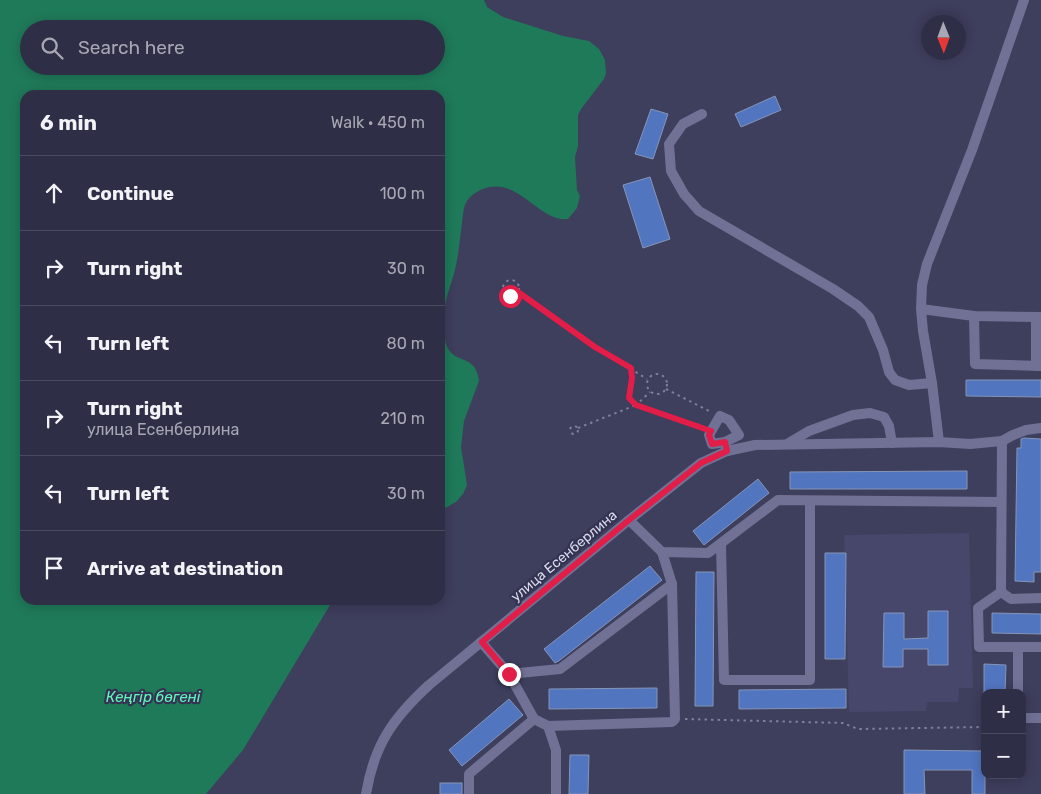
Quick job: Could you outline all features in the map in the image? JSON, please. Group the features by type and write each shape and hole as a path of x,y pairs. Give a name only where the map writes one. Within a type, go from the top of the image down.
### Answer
{"street":[{"path":"939,442 923,332 921,309 922,285 927,264 972,150 1024,0"},
{"path":"702,114 682,124 669,144 671,171 684,194 699,211 833,289 858,306 868,318 895,380 909,385 932,384"},
{"path":"921,309 974,316 1039,317 1039,366 975,364 974,316"},
{"path":"787,444 810,431 853,415 870,413 884,417 889,426 892,443"},
{"path":"720,416 729,420 739,435 726,447 712,444 709,435 720,416"},
{"path":"1001,592 1002,442 1019,432 1041,428"},
{"name":"улица Есенберлина","path":"366,794 370,770 380,745 409,703 629,520 701,463 726,447 787,444 939,442 970,444 1002,442"},
{"path":"662,552 708,553 778,500 1001,502"},
{"path":"721,544 724,680 810,680 810,501"},
{"path":"482,642 509,674 534,719 548,726 672,722 675,719 672,584 662,552 629,520"},
{"path":"509,674 560,669 672,584"},
{"path":"1001,592 1011,599 1041,598"},
{"path":"1001,592 978,608 979,647 1041,647"},
{"path":"1018,647 1018,689"},
{"path":"1026,718 1041,718"},
{"path":"469,794 469,774 534,719"},
{"path":"548,726 556,750 556,794"}],"path":[{"path":"508,281 516,282 519,286 518,292 512,296 507,295 503,289 504,284 508,281"},
{"path":"518,292 595,347 647,379"},
{"path":"631,368 632,378 629,398 636,405 711,431"},
{"path":"652,374 663,375 667,381 666,389 659,394 650,392 646,386 647,379 652,374"},
{"path":"666,389 720,416"},
{"path":"578,428 636,405 650,392"},
{"path":"675,719 843,723 858,730 981,727"}],"shaded area":[{"path":"969,533 973,688 959,688 958,702 927,702 926,711 849,712 844,535"}],"water":[{"name":"Кеңгір бөгені","path":"0,0 484,0 487,7 503,17 563,36 589,41 599,49 605,60 606,73 604,79 578,115 578,146 575,157 577,190 580,196 577,208 568,219 558,218 539,209 521,195 500,187 489,187 471,196 463,212 455,271 445,307 445,90 20,90 20,605 330,605 243,750 206,794 0,794"},
{"name":"Кеңгір бөгені","path":"445,336 449,351 474,366 479,381 464,421 461,447 467,485 463,494 456,502 445,508"}],"building":[{"path":"775,96 781,110 741,127 735,114"},
{"path":"651,109 668,114 653,159 635,154"},
{"path":"650,177 670,239 643,248 623,185"},
{"path":"966,380 1041,380 1041,397 966,396"},
{"path":"1021,439 1041,439 1041,572 1034,572 1034,582 1015,581 1017,448 1021,448"},
{"path":"967,471 967,489 790,489 790,472"},
{"path":"758,479 769,493 704,545 693,531"},
{"path":"825,553 846,553 845,659 825,659"},
{"path":"650,566 662,580 555,663 544,649"},
{"path":"696,572 714,572 713,706 695,706"},
{"path":"928,611 948,611 948,665 928,665 928,649 903,649 903,667 883,667 884,613 904,613 904,639 928,638"},
{"path":"992,613 1041,614 1041,634 992,633"},
{"path":"984,664 1006,665 1005,689 984,689"},
{"path":"657,688 657,708 549,709 549,689"},
{"path":"846,689 846,708 739,709 739,690"},
{"path":"509,699 523,715 462,766 449,750"},
{"path":"904,750 981,751 981,779 985,779 985,794 972,794 972,770 924,770 925,794 904,794"},
{"path":"570,755 589,755 588,794 569,794"},
{"path":"440,783 462,783 462,794 440,794"}],"route":[{"path":"509,674 482,642 701,463 727,451 725,442 712,444 709,435 711,431 636,405 629,398 632,378 631,368 595,347 518,292 510,296"}]}
